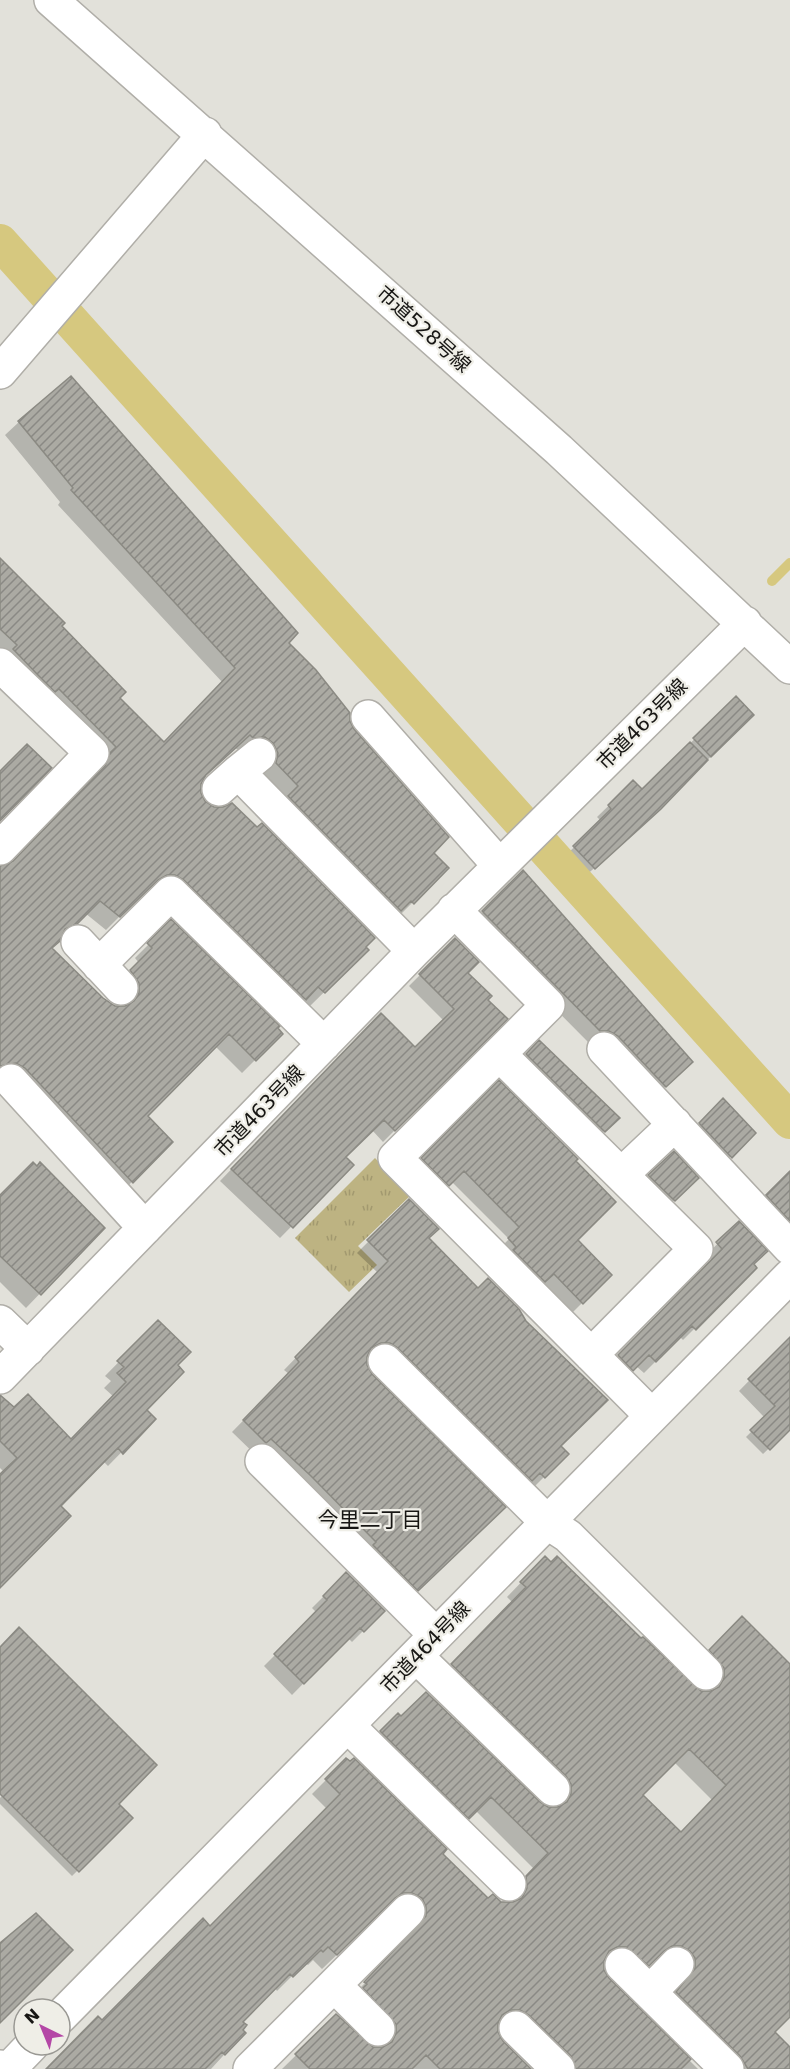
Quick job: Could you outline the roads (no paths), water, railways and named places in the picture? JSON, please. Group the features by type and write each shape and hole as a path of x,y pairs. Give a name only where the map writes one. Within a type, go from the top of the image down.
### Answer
{"street":[{"name":"市道528号線","path":"51,0 560,450 790,667"},
{"path":"0,372 205,135"},
{"name":"市道463号線","path":"0,1377 454,910 745,623"},
{"path":"0,665 92,753 0,848"},
{"path":"368,717 519,846"},
{"path":"239,772 414,951"},
{"path":"121,988 88,953 171,893 324,1044"},
{"path":"454,910 548,1005 395,1158 652,1416"},
{"path":"604,1049 790,1248"},
{"path":"499,1054 696,1249 591,1354"},
{"path":"11,1081 145,1228"},
{"path":"621,1175 675,1124"},
{"name":"市道464号線","path":"72,2005 790,1276"},
{"path":"0,1322 28,1349"},
{"path":"385,1361 548,1523 568,1536 705,1672"},
{"path":"262,1461 553,1789"},
{"path":"348,1726 509,1884"},
{"path":"250,2069 408,1911"},
{"path":"650,1992 677,1964"},
{"path":"622,1965 727,2069"},
{"path":"334,1985 378,2029"},
{"path":"516,2028 558,2069"},
{"path":"9,2069 21,2057"}],"waterway":[{"path":"0,242 790,1121"},
{"path":"772,581 790,563"}],"district":[{"name":"今里二丁目","path":"370,1520"}]}
